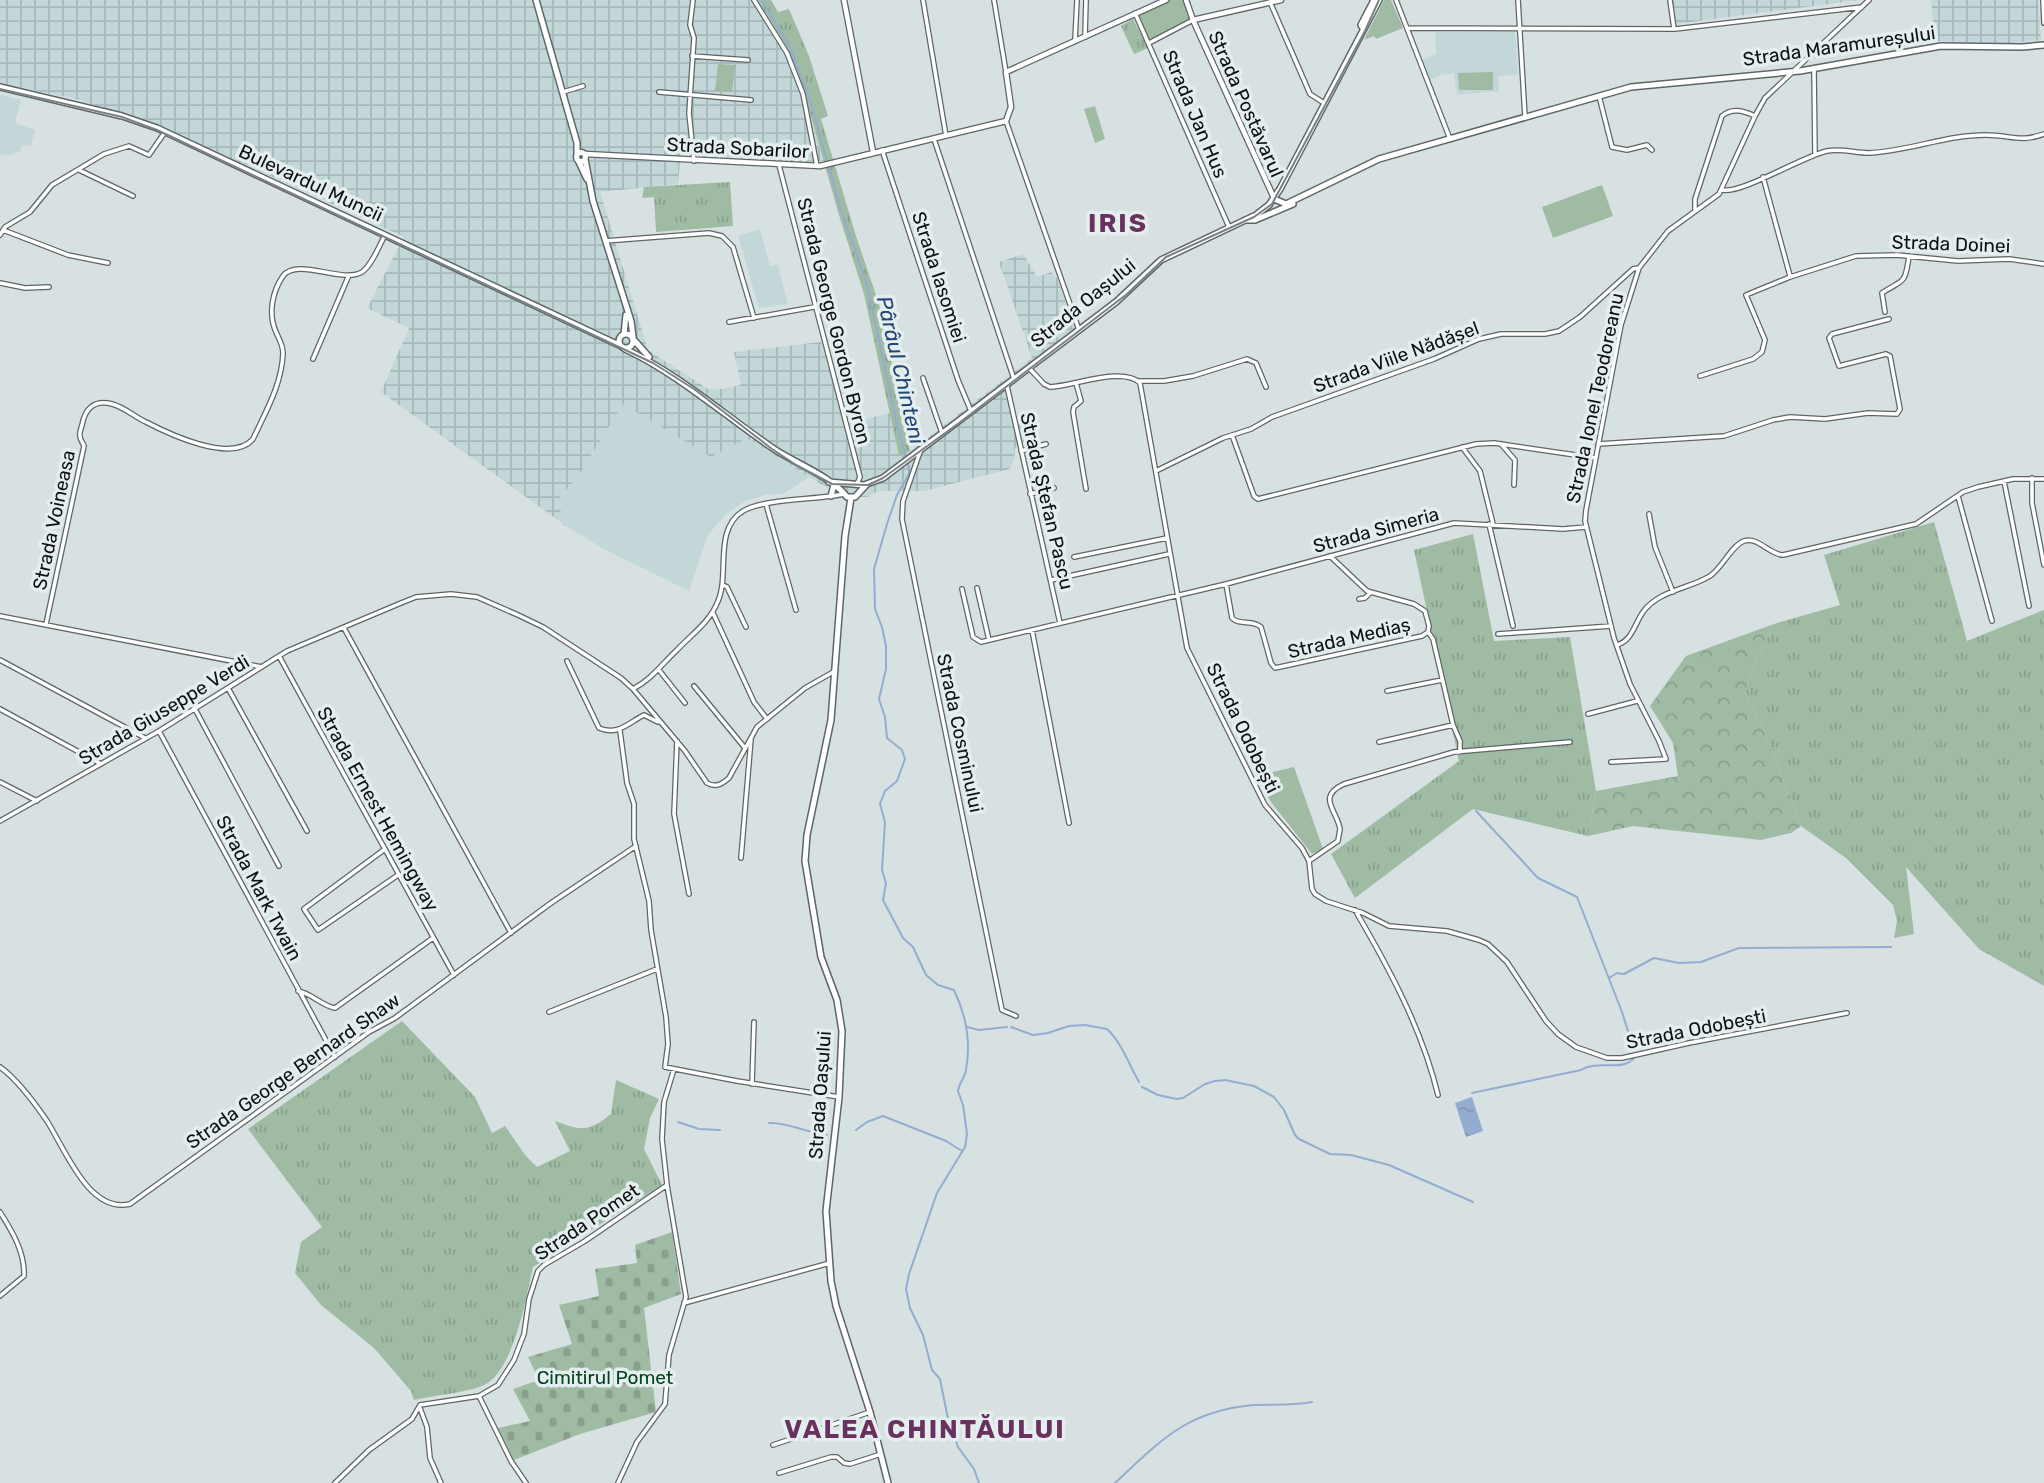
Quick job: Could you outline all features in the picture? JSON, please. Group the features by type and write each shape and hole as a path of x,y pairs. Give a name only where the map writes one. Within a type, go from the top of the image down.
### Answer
{"main road":[{"path":"536,0 626,312 631,321 632,346 623,348 619,342 623,335 626,312"},
{"name":"Strada Oașului","path":"845,484 867,484 892,471 1079,330 1126,293 1166,256 1244,220 1269,205 1325,103 1363,28 1361,25 1377,0"},
{"name":"Strada Maramureșului","path":"1274,199 1284,204 1297,200 1370,162 1598,96 1648,85 1788,73 1941,46 2044,45"},
{"name":"Bulevardul Muncii","path":"0,87 122,116 165,132 654,362 694,388 773,448 832,483 851,498"},
{"path":"1244,220 1255,220 1297,200"},
{"path":"1269,205 1280,210"},
{"path":"623,335 633,339"},
{"name":"Bulevardul Muncii","path":"600,336 623,335"},
{"name":"Bulevardul Muncii","path":"633,339 654,362"},
{"path":"831,496 832,483"},
{"name":"Bulevardul Muncii","path":"832,483 845,484"},
{"path":"843,492 845,484"},
{"path":"857,484 858,493"},
{"name":"Strada Oașului","path":"867,484 851,498 845,536 831,720 807,835 805,860 821,957 840,1013 839,1097 826,1211 830,1263 836,1306 870,1412 888,1483"}],"street":[{"path":"693,0 690,25 694,38 690,95 694,161"},
{"path":"754,0 787,53 803,94 820,166"},
{"path":"844,0 873,152"},
{"path":"923,0 946,136"},
{"path":"994,0 1011,107 1006,121 1079,330"},
{"path":"1075,41 1077,0"},
{"path":"1085,37 1086,0"},
{"path":"1006,72 1166,0"},
{"name":"Strada Postăvarul","path":"1186,0 1274,199"},
{"path":"1149,43 1193,20 1281,0"},
{"path":"1396,0 1450,139"},
{"path":"1518,0 1525,117"},
{"path":"1670,0 1675,29"},
{"path":"1799,69 1870,0"},
{"path":"2043,0 2044,23"},
{"path":"1270,2 1310,94 1325,103"},
{"path":"1407,28 1675,29 1864,6"},
{"name":"Strada Jan Hus","path":"1135,13 1229,227"},
{"path":"692,56 748,60"},
{"path":"1814,69 1815,155"},
{"path":"1788,73 1765,98 1722,190 1729,190 1815,155 1835,150 1864,153 1959,136 1987,135 2022,140 2044,134"},
{"path":"562,92 583,86"},
{"path":"659,92 751,100"},
{"path":"1598,96 1612,147 1627,150 1647,145 1652,150"},
{"path":"1695,212 1695,200 1722,116 1737,111 1755,116"},
{"name":"Strada Sobarilor","path":"583,156 820,166 1006,121"},
{"path":"1,233 30,212 52,185 121,146 134,147 149,155 165,132"},
{"path":"934,139 1014,379"},
{"name":"Strada Iasomiei","path":"882,150 958,380 971,411"},
{"name":"Strada George Gordon Byron","path":"779,165 859,476 857,484"},
{"path":"79,170 133,196"},
{"path":"1763,177 1790,277"},
{"name":"Strada Viile Nădășel","path":"1156,471 1287,412 1434,359 1479,339 1501,334 1545,334 1559,331 1580,317 1633,269 1639,268 1668,231 1716,198 1722,190"},
{"path":"1,233 68,255 108,264"},
{"path":"605,241 709,233 722,236 733,247 754,318"},
{"path":"313,359 349,275 363,270 385,235"},
{"name":"Strada Doinei","path":"1700,376 1753,359 1762,352 1765,340 1746,295 1790,277 1856,256 1909,256 1958,261 2009,259 2044,264"},
{"path":"1885,312 1882,293 1902,281 1907,271 1909,256"},
{"name":"Strada Ionel Teodoreanu","path":"1611,762 1666,759 1637,701 1617,645 1586,527 1586,510 1621,325 1639,268"},
{"name":"Strada Voineasa","path":"46,624 84,446 80,436 83,416 88,408 97,404 111,404 149,424 192,442 220,450 248,445 278,384 282,344 274,327 272,307 273,296 284,274 298,269 349,275"},
{"path":"0,283 25,288 49,287"},
{"path":"729,322 814,307"},
{"path":"1598,444 1724,436 1790,417 1825,419 1868,413 1898,414 1900,409 1890,356 1886,354 1839,366 1829,338 1832,334 1889,319"},
{"path":"1029,368 1047,386 1116,376 1139,381 1164,381 1193,376 1247,359 1256,363 1266,387"},
{"path":"923,378 943,433"},
{"name":"Strada Odobești","path":"1139,381 1187,648 1265,805 1302,848 1309,861 1315,894 1389,926 1447,931 1479,940 1492,947 1507,962 1546,1021 1558,1034 1576,1047 1606,1058 1622,1058 1847,1013"},
{"path":"1076,383 1081,401 1074,407 1073,412 1086,489"},
{"name":"Strada Ștefan Pascu","path":"1006,385 1060,623"},
{"path":"1232,435 1254,496 1258,499 1485,443 1596,458"},
{"path":"1021,451 1046,444"},
{"path":"1501,444 1515,460 1514,485"},
{"path":"1462,447 1480,471 1513,626"},
{"name":"Strada Cosminului","path":"921,449 903,501 902,523 1002,1010 1016,1016"},
{"path":"2032,478 2033,512 2044,565"},
{"path":"1617,645 1626,640 1652,603 1716,571 1745,540 1777,555 1783,555 1916,524 1958,496 1978,487 2004,481 2044,479"},
{"path":"2004,481 2029,606"},
{"path":"1030,494 1054,488"},
{"path":"633,689 659,670 713,613 723,585 724,548 729,529 740,513 766,504 831,496 843,492"},
{"path":"1958,496 1992,621"},
{"path":"766,504 796,610"},
{"path":"1649,514 1655,547 1673,592"},
{"name":"Strada Simeria","path":"989,640 1226,584 1454,523 1563,529 1586,527"},
{"path":"1074,557 1167,538"},
{"path":"1051,580 1169,554"},
{"path":"1330,556 1370,593 1423,608 1427,615 1428,632 1433,639 1453,725 1460,741 1460,752"},
{"name":"Strada Mediaș","path":"1226,584 1232,618 1261,627 1271,663 1275,668 1422,636 1428,632"},
{"path":"723,585 729,590 746,627"},
{"path":"962,589 973,637 978,641 989,640 977,588"},
{"path":"1359,599 1370,593"},
{"name":"Strada Giuseppe Verdi","path":"0,821 159,731 279,656 416,597 451,594 477,597 543,627 621,678 633,689 711,785 722,784 729,778 745,748"},
{"path":"713,613 754,702 767,719"},
{"path":"0,616 262,667"},
{"path":"1498,634 1611,626"},
{"path":"344,628 511,933"},
{"path":"1032,630 1069,823"},
{"name":"Strada Ernest Hemingway","path":"279,656 454,975"},
{"path":"0,660 145,738"},
{"path":"567,661 599,729 607,732 620,731 644,715 660,723"},
{"path":"659,670 685,703"},
{"path":"694,686 745,748 757,727 805,688 836,671"},
{"path":"1387,691 1442,680"},
{"path":"228,688 307,831"},
{"path":"1588,714 1637,701"},
{"path":"0,709 101,764"},
{"path":"195,709 279,866"},
{"path":"1379,741 1453,725"},
{"name":"Strada Mark Twain","path":"159,731 335,1057"},
{"path":"620,731 627,783 634,804 636,846 649,901 666,1017 665,1067 839,1097"},
{"path":"741,858 751,736"},
{"path":"677,741 674,814 689,894"},
{"path":"1309,861 1338,841 1340,830 1330,806 1330,796 1336,788 1460,752 1570,742"},
{"path":"0,782 37,801"},
{"name":"Strada George Bernard Shaw","path":"0,1067 10,1074 46,1120 76,1173 103,1201 118,1207 130,1204 369,1032 395,1018 551,902 636,846"},
{"path":"384,849 304,909 318,930 398,875"},
{"path":"1355,910 1410,1013 1434,1075 1438,1095"},
{"path":"298,991 335,1008 433,938"},
{"path":"549,1012 657,969"},
{"path":"752,1083 754,1022"},
{"name":"Strada Pomet","path":"618,1483 637,1442 665,1404 670,1355 685,1297 667,1185 662,1125 664,1102 674,1069"},
{"name":"Strada Pomet","path":"480,1396 498,1385 514,1360 524,1334 531,1292 541,1267 585,1241 667,1185"},
{"path":"0,1212 12,1231 24,1265 24,1276 0,1296"},
{"path":"684,1303 830,1263"},
{"path":"335,1483 369,1450 412,1419 420,1408 419,1405 480,1396 511,1461 526,1483"},
{"path":"420,1408 427,1427 430,1458 442,1483"},
{"path":"773,1445 870,1412"},
{"path":"779,1473 831,1457 850,1464 881,1454"}],"shaded area":[{"path":"0,0 758,0 788,49 799,75 823,161 758,164 680,161 678,184 600,192 648,350 708,389 715,390 741,385 734,352 821,342 846,424 890,413 899,456 910,451 1032,358 999,262 1023,254 1037,277 1051,272 1057,278 1075,328 1034,359 1005,390 1027,440 1015,448 1010,469 924,491 878,491 868,497 847,497 830,490 747,438 711,457 623,404 579,475 557,501 566,526 381,392 409,328 367,308 404,237 161,126 75,99 0,83"},
{"path":"1672,0 1860,0 1675,24"},
{"path":"1931,0 2038,0 2041,40 2012,43 1935,41"},
{"path":"1515,31 1518,75 1498,76 1499,91 1457,95 1454,74 1443,74 1430,80 1423,60 1436,54 1435,32"},
{"path":"0,95 21,100 15,123 35,130 31,146 22,145 20,151 10,155 0,154"},
{"path":"760,229 770,266 778,265 788,304 759,308 738,236"},
{"path":"622,403 710,456 747,438 809,477 783,494 765,495 745,501 725,515 708,535 689,591 604,549 566,526 557,501 579,475"}],"green space":[{"path":"758,0 771,0 778,12 789,9 809,56 828,116 821,119 879,304 910,451 899,456 864,294 799,75 788,49"},
{"path":"1166,0 1186,0 1193,20 1149,43 1135,13"},
{"path":"1384,0 1391,0 1403,28 1376,39 1374,36 1364,40"},
{"path":"1133,19 1148,48 1134,54 1121,26"},
{"path":"718,64 735,65 732,92 715,91"},
{"path":"1493,72 1493,90 1459,90 1458,73"},
{"path":"1095,106 1105,139 1095,143 1084,109"},
{"path":"669,137 691,139 686,155 668,154"},
{"path":"730,182 733,226 656,232 654,197 642,198 644,187"},
{"path":"1602,185 1613,216 1553,238 1542,207"},
{"path":"1934,522 1967,641 2044,610 2044,986 1979,949 1906,867 1914,934 1894,938 1897,921 1893,905 1846,858 1801,826 1762,726 1745,692 1774,624 1840,605 1824,555"},
{"path":"1473,534 1494,641 1570,637 1596,791 1588,836 1473,809 1355,898 1331,854 1459,761 1414,550"},
{"path":"1774,624 1745,692 1762,726 1801,826 1791,833 1761,840 1633,826 1588,836 1596,791 1678,776 1673,743 1650,706 1686,656"},
{"path":"1294,767 1323,849 1312,854 1271,802 1259,781 1261,775"},
{"path":"402,1021 475,1097 492,1133 505,1126 537,1167 570,1151 555,1121 584,1128 597,1124 611,1114 616,1080 659,1099 650,1118 644,1149 662,1185 533,1267 511,1349 494,1377 478,1387 414,1400 411,1391 374,1348 321,1305 295,1273 301,1242 322,1227 248,1129"},
{"name":"Cimitirul Pomet","path":"672,1232 681,1294 644,1308 656,1412 580,1434 514,1460 498,1428 530,1421 513,1389 539,1380 528,1357 572,1344 559,1305 599,1296 595,1269 637,1263 635,1245"}],"water":[{"path":"1472,1097 1483,1131 1466,1137 1455,1103"}],"waterway":[{"name":"Pârâul Chinteni","path":"762,0 790,48 809,97 840,207 867,285 909,468 909,474 897,495 874,569 875,609 886,646 886,669 879,699 885,717 887,738 902,750 905,759 897,781 885,791 880,804 885,822 882,870 886,883 883,900 903,938 913,947 926,975 938,985 954,990 962,1009 968,1050 965,1073 958,1091 967,1134 965,1147 937,1193 906,1289 910,1308 923,1335 932,1370 940,1379 948,1419 958,1447 974,1469 979,1483"},
{"path":"1476,811 1538,878 1577,897 1634,1050"},
{"path":"1609,978 1617,973 1624,974 1654,958 1679,963 1701,962 1739,948 1891,947"},
{"path":"1011,1027 1033,1035 1069,1026 1085,1025 1107,1029 1121,1047 1139,1082"},
{"path":"967,1027 979,1030 1007,1027"},
{"path":"1472,1093 1588,1067 1624,1064 1635,1057"},
{"path":"1142,1087 1158,1095 1177,1099 1215,1081 1225,1080 1254,1086 1274,1097 1299,1139 1330,1154 1351,1155 1389,1165 1473,1202"},
{"path":"856,1130 883,1116 946,1141 962,1151"},
{"path":"678,1122 699,1129 720,1130"},
{"path":"769,1123 827,1135"},
{"path":"1115,1483 1161,1441 1192,1421 1230,1408 1312,1402"}],"tram line":[{"path":"0,89 122,117 157,130 653,363 694,389 772,449 832,484 868,485 883,478 959,423 1127,294 1166,257 1254,217 1272,204 1379,0"}],"district":[{"name":"IRIS","path":"1118,223"},
{"name":"VALEA CHINTĂULUI","path":"925,1429"}]}
